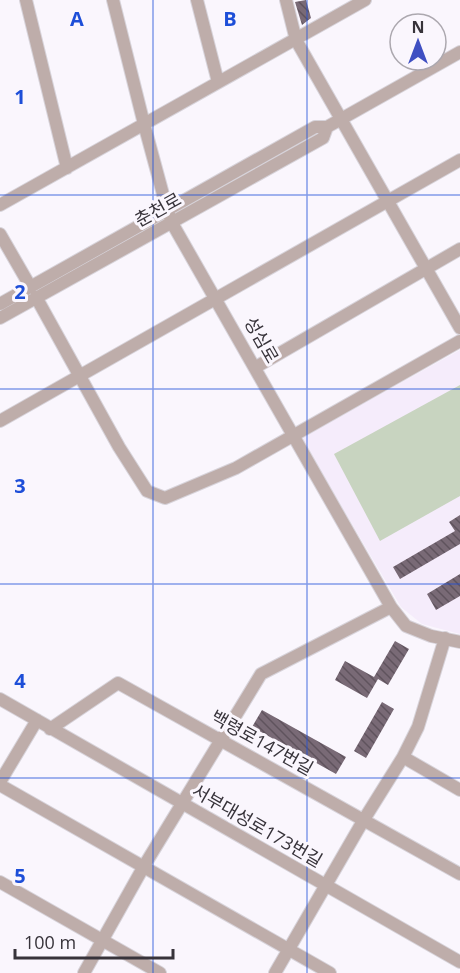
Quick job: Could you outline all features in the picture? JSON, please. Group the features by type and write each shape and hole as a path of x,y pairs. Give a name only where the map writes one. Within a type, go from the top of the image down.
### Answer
{"street":[{"path":"26,0 67,168"},
{"name":"성심로","path":"113,0 172,223 391,607 406,626 431,636 460,642"},
{"path":"197,0 218,82"},
{"path":"286,0 296,39 460,328"},
{"path":"0,206 365,0"},
{"name":"춘천로","path":"0,318 33,291 167,209 315,127 327,127 460,51"},
{"name":"춘천로","path":"0,304 33,291 172,223 323,138 327,127"},
{"path":"0,421 460,160"},
{"path":"0,234 119,447 147,491 165,498 236,468 460,341"},
{"path":"256,367 460,249"},
{"path":"84,973 144,866 261,674 391,607"},
{"path":"275,973 325,885 403,757 418,727 445,638"},
{"name":"백령로147번길","path":"50,729 118,683 460,874"},
{"name":"서부대성로173번길","path":"0,699 460,962"},
{"path":"37,720 0,783 330,973"},
{"path":"403,757 460,790"},
{"path":"0,882 160,973"}],"shaded area":[{"path":"460,350 460,634 422,624 401,607 301,438"}],"green space":[{"path":"460,385 460,496 380,541 334,454"}],"building":[{"path":"306,0 311,18 302,25 295,2"},
{"path":"460,515 460,544 400,579 393,567 455,531 449,522"},
{"path":"460,574 460,596 436,610 427,594"},
{"path":"395,641 409,649 388,685 378,679 367,698 335,680 345,661 374,677"},
{"path":"382,702 394,709 366,758 354,751"},
{"path":"262,710 346,757 336,774 252,727"}]}
